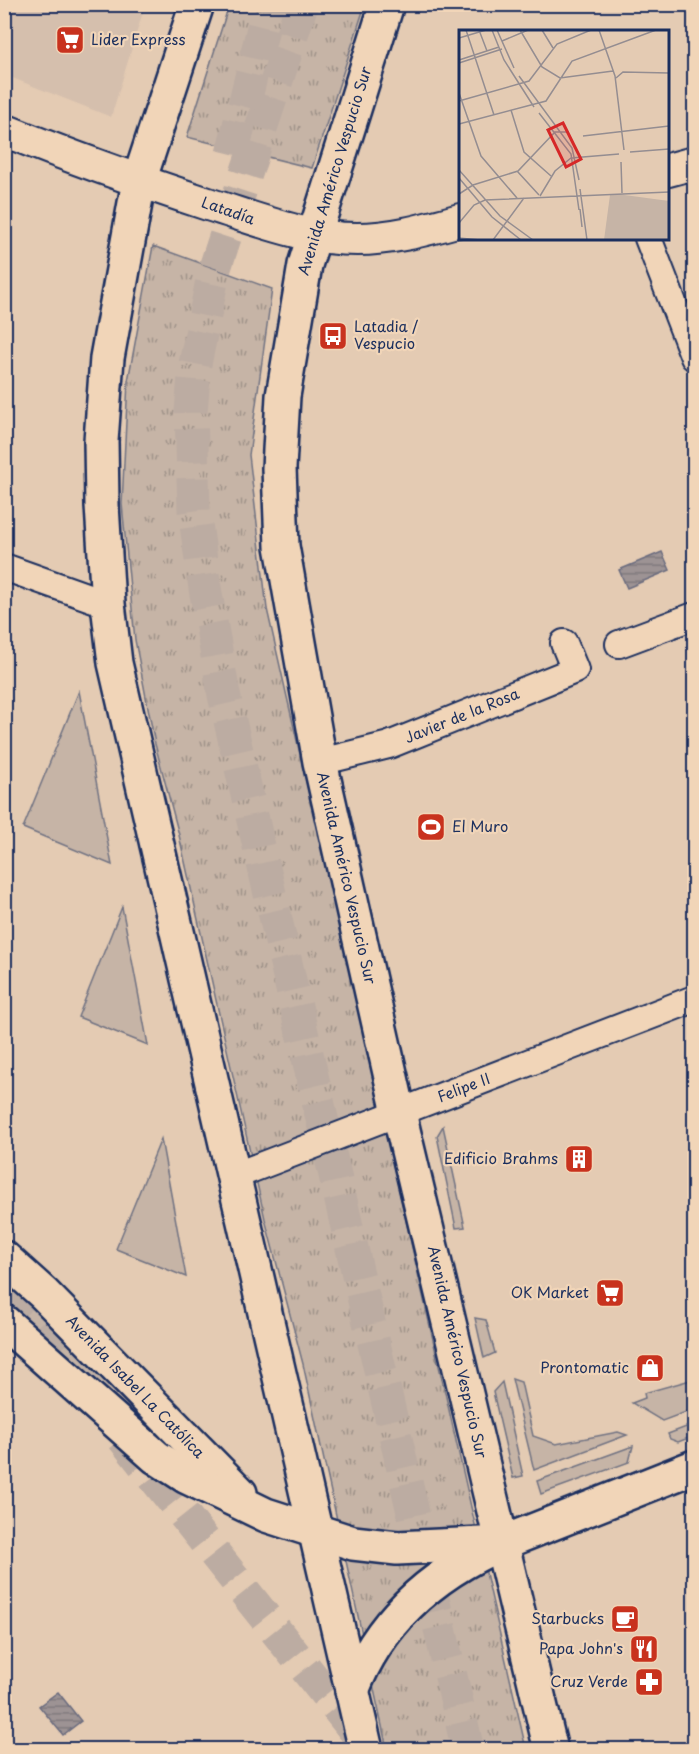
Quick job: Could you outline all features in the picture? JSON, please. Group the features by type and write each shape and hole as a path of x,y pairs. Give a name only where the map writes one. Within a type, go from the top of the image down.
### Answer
{"main road":[{"path":"197,4 139,181 107,358 101,441 108,604 115,663 366,1749"},
{"name":"Avenida Américo Vespucio Sur","path":"387,4 313,236 292,331 283,396 279,468 282,546 320,762 399,1113 551,1749"},
{"name":"Avenida Isabel La Católica","path":"4,1258 44,1294 232,1487 266,1515"},
{"name":"Avenida Isabel La Católica","path":"4,1322 156,1457 188,1478 266,1515 353,1543 397,1548 502,1543 694,1467"},
{"path":"352,1691 360,1670 377,1642 418,1593 464,1561 502,1543"}],"street":[{"name":"Latadía","path":"4,130 139,181 265,223 313,236 358,239 406,234 459,220"},
{"path":"669,170 694,163"},
{"path":"649,240 694,357"},
{"path":"4,567 108,604"},
{"path":"619,644 694,616"},
{"name":"Javier de la Rosa","path":"320,762 389,746 575,670 564,643"},
{"name":"Felipe II","path":"234,1176 694,999"}],"shaded area":[{"name":"Lider Express","path":"4,5 145,5 111,117 5,75"},
{"path":"662,552 670,570 627,588 619,570"},
{"path":"58,1692 81,1721 63,1735 39,1706"}],"green space":[{"path":"229,5 365,5 312,168 187,137"},
{"path":"153,246 272,289 249,455 267,609 526,1749 387,1749 303,1364 265,1219 179,835 155,744 135,640 122,504 128,381"},
{"path":"79,691 112,865 23,828"},
{"path":"122,907 148,1045 78,1017"},
{"path":"443,1126 465,1227 456,1228 437,1136"},
{"path":"161,1139 186,1277 116,1249"},
{"path":"4,1276 192,1468 5,1303"},
{"path":"475,1318 486,1320 495,1353 484,1358"},
{"path":"512,1379 521,1382 533,1436 556,1444 618,1432 627,1435 534,1470"},
{"path":"694,1379 694,1409 662,1421 632,1403 645,1398 644,1393"},
{"path":"502,1382 523,1476 513,1478 493,1392"},
{"path":"694,1424 694,1436 678,1442 670,1439 668,1434"},
{"path":"633,1446 629,1462 541,1494 537,1481"}],"tunnel":[{"path":"232,154 269,4"},
{"path":"302,4 214,271 195,364 191,412 194,510 224,695 468,1750"},
{"path":"4,1290 65,1365"},
{"path":"123,1438 367,1746"}],"place":[{"name":"Lider Express","path":"70,40"},
{"name":"Latadia / Vespucio","path":"333,336"},
{"name":"El Muro","path":"431,827"},
{"name":"Edificio Brahms","path":"579,1159"},
{"name":"OK Market","path":"610,1293"},
{"name":"Prontomatic","path":"650,1368"},
{"name":"Starbucks","path":"625,1619"},
{"name":"Papa John's","path":"644,1649"},
{"name":"Cruz Verde","path":"649,1682"}]}
